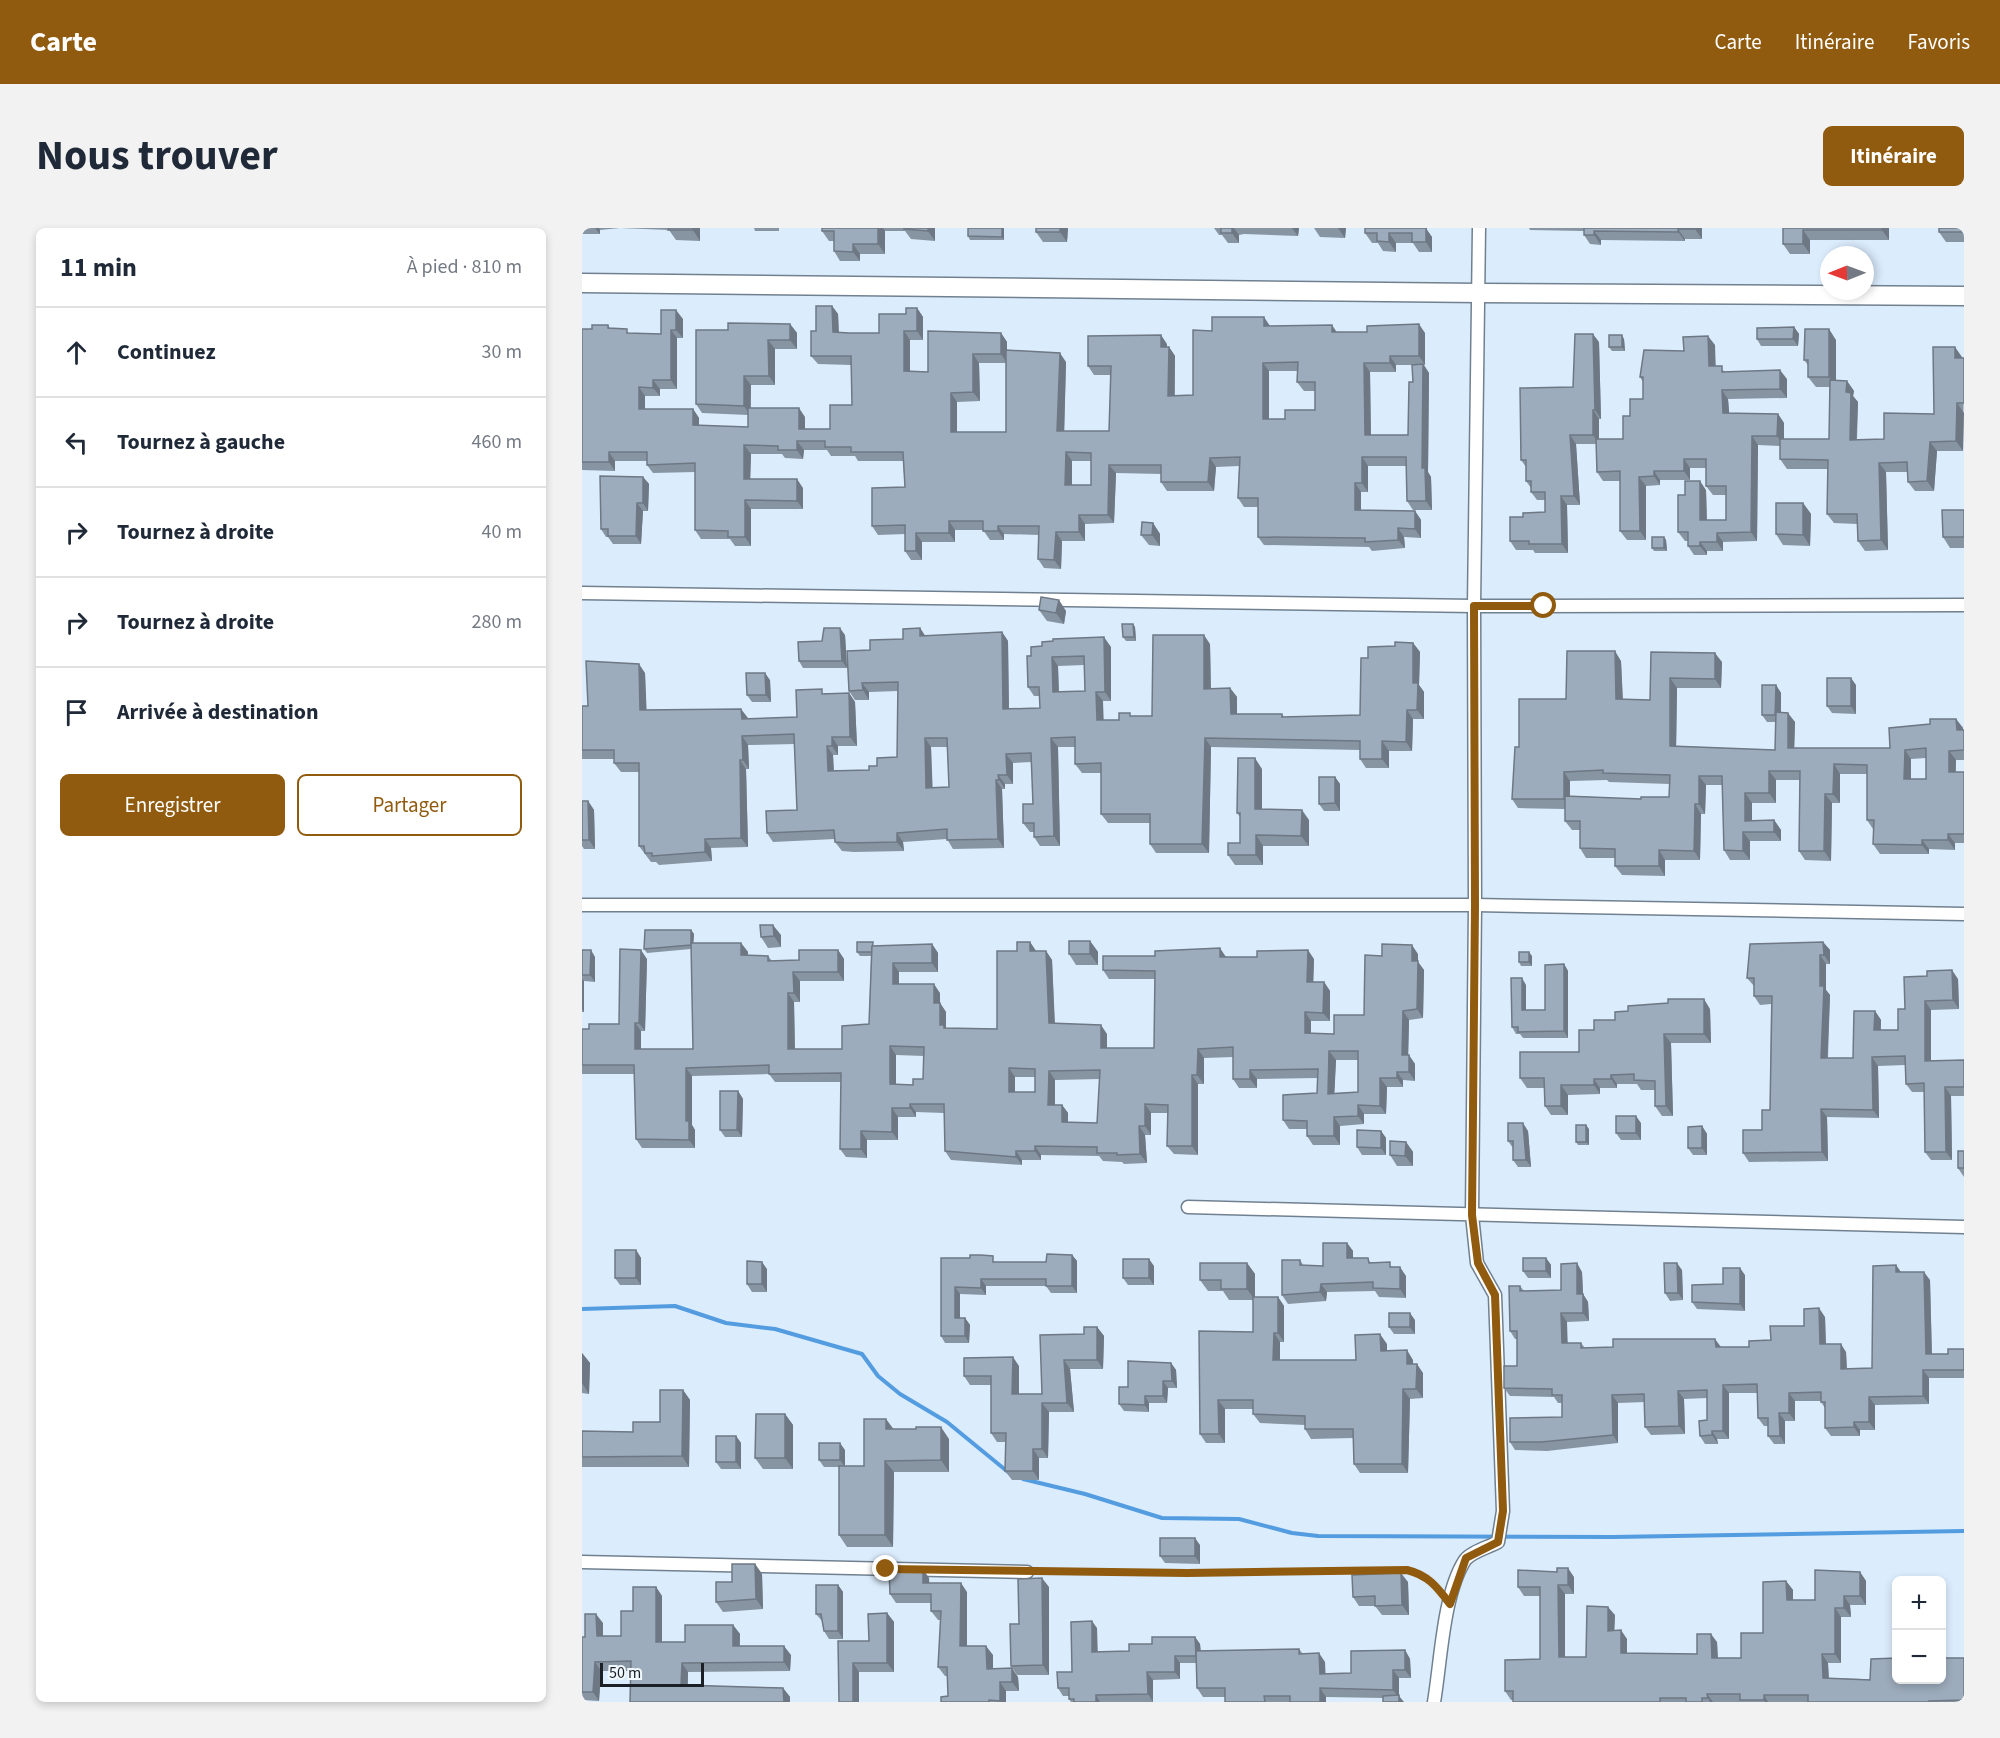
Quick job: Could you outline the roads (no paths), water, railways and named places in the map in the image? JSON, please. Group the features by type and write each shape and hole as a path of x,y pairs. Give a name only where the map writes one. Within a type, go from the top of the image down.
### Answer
{"street":[{"path":"1434,1702 1450,1604 1466,1558 1498,1542 1503,1511 1495,1295 1478,1263 1472,1215 1475,905 1474,606 1479,228"},
{"path":"582,283 1964,296"},
{"path":"582,593 1474,606 1964,605"},
{"path":"582,904 1475,905 1964,914"},
{"path":"1188,1207 1964,1227"},
{"path":"582,1562 1027,1572"}],"waterway":[{"path":"582,1309 675,1306 726,1323 775,1329 862,1354 878,1376 900,1394 947,1422 1008,1472"},
{"path":"1023,1479 1085,1494 1162,1518 1239,1519 1292,1533 1318,1536 1613,1537 1964,1531"}]}
